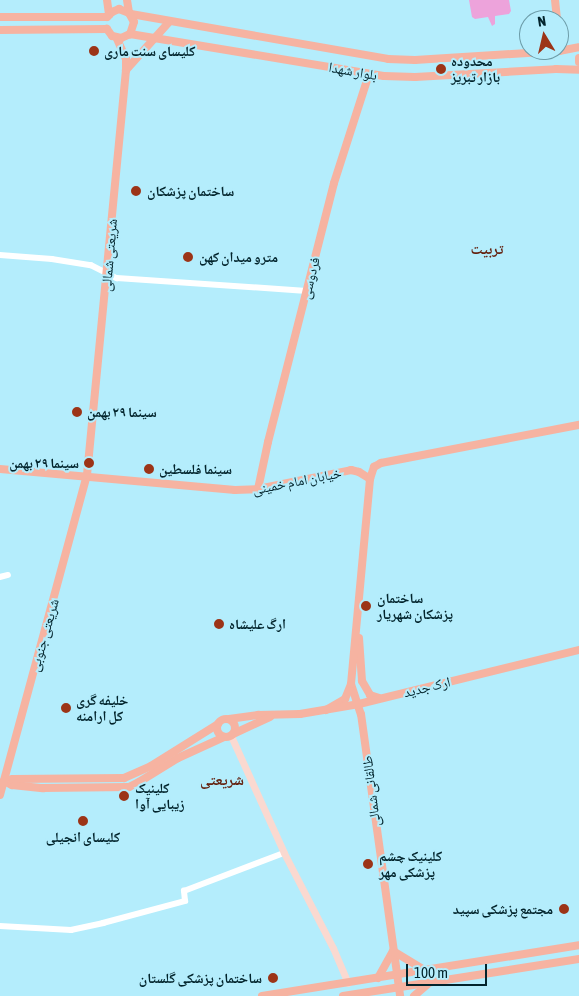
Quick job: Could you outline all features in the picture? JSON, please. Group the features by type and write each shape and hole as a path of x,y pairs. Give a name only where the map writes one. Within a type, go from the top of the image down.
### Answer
{"main road":[{"path":"0,17 108,16 107,0"},
{"path":"0,30 107,29 116,37 130,34 134,22 127,0"},
{"name":"بلوار شهدا","path":"108,16 119,9 169,22 388,59 414,60 519,52"},
{"path":"126,70 169,22"},
{"name":"بلوار شهدا","path":"130,34 369,74 415,77 556,69 579,70"},
{"name":"شریعتی شمالی","path":"88,475 126,70 126,59 116,37"},
{"name":"فردوسی","path":"259,486 281,389 334,183 369,74"},
{"path":"326,710 344,699 351,684 370,479 374,467 381,463 579,425"},
{"name":"خیابان امام خمینی","path":"0,469 88,475 235,490 351,470 359,472 370,479"},
{"name":"شریعتی جنوبی","path":"0,795 2,781 88,475"},
{"path":"357,616 362,680 370,695 381,698"},
{"name":"ارک جدید","path":"229,719 326,710 359,704 579,650"},
{"name":"طالقانی شمالی","path":"351,684 359,704 400,992"},
{"path":"2,781 12,785 43,788 129,787 178,758 274,715"},
{"path":"2,781 43,778 124,778 151,766 218,724 221,720 229,719 236,726 230,736"},
{"path":"218,724 218,732 230,736 284,853 336,954 348,983"},
{"path":"43,778 43,788"},
{"path":"262,996 579,945"},
{"path":"378,978 393,951 425,970"},
{"path":"343,996 400,992 430,982 579,959"},
{"path":"414,996 430,982"}],"street":[{"path":"0,255 52,259 91,265 117,278 307,291"},
{"path":"0,577 8,575"},
{"path":"0,926 71,930 103,923 185,901 184,891 284,853"}],"shaded area":[{"path":"469,0 509,0 511,11 509,14 495,16 495,24 492,26 488,17 475,19 472,17"}],"place":[{"name":"کلیسای سنت ماری","path":"94,51"},
{"name":"محدوده بازار تبریز","path":"441,69"},
{"name":"ساختمان پزشکان","path":"136,191"},
{"name":"مترو میدان کهن","path":"188,257"},
{"name":"سینما ۲۹ بهمن","path":"77,412"},
{"name":"سینما ٢٩ بهمن","path":"89,463"},
{"name":"سینما فلسطین","path":"149,469"},
{"name":"ساختمان پزشکان شهریار","path":"366,606"},
{"name":"ارگ علیشاه","path":"219,624"},
{"name":"خلیفه گری کل ارامنه","path":"66,708"},
{"name":"کلینیک زیبایی آوا","path":"124,796"},
{"name":"کلیسای انجیلی","path":"83,821"},
{"name":"کلینیک چشم پزشکی مهر","path":"368,864"},
{"name":"مجتمع پزشکی سپید","path":"564,909"},
{"name":"ساختمان پزشکی گلستان","path":"273,978"}],"district":[{"name":"تربیت","path":"487,249"},
{"name":"شریعتی","path":"222,780"}]}
